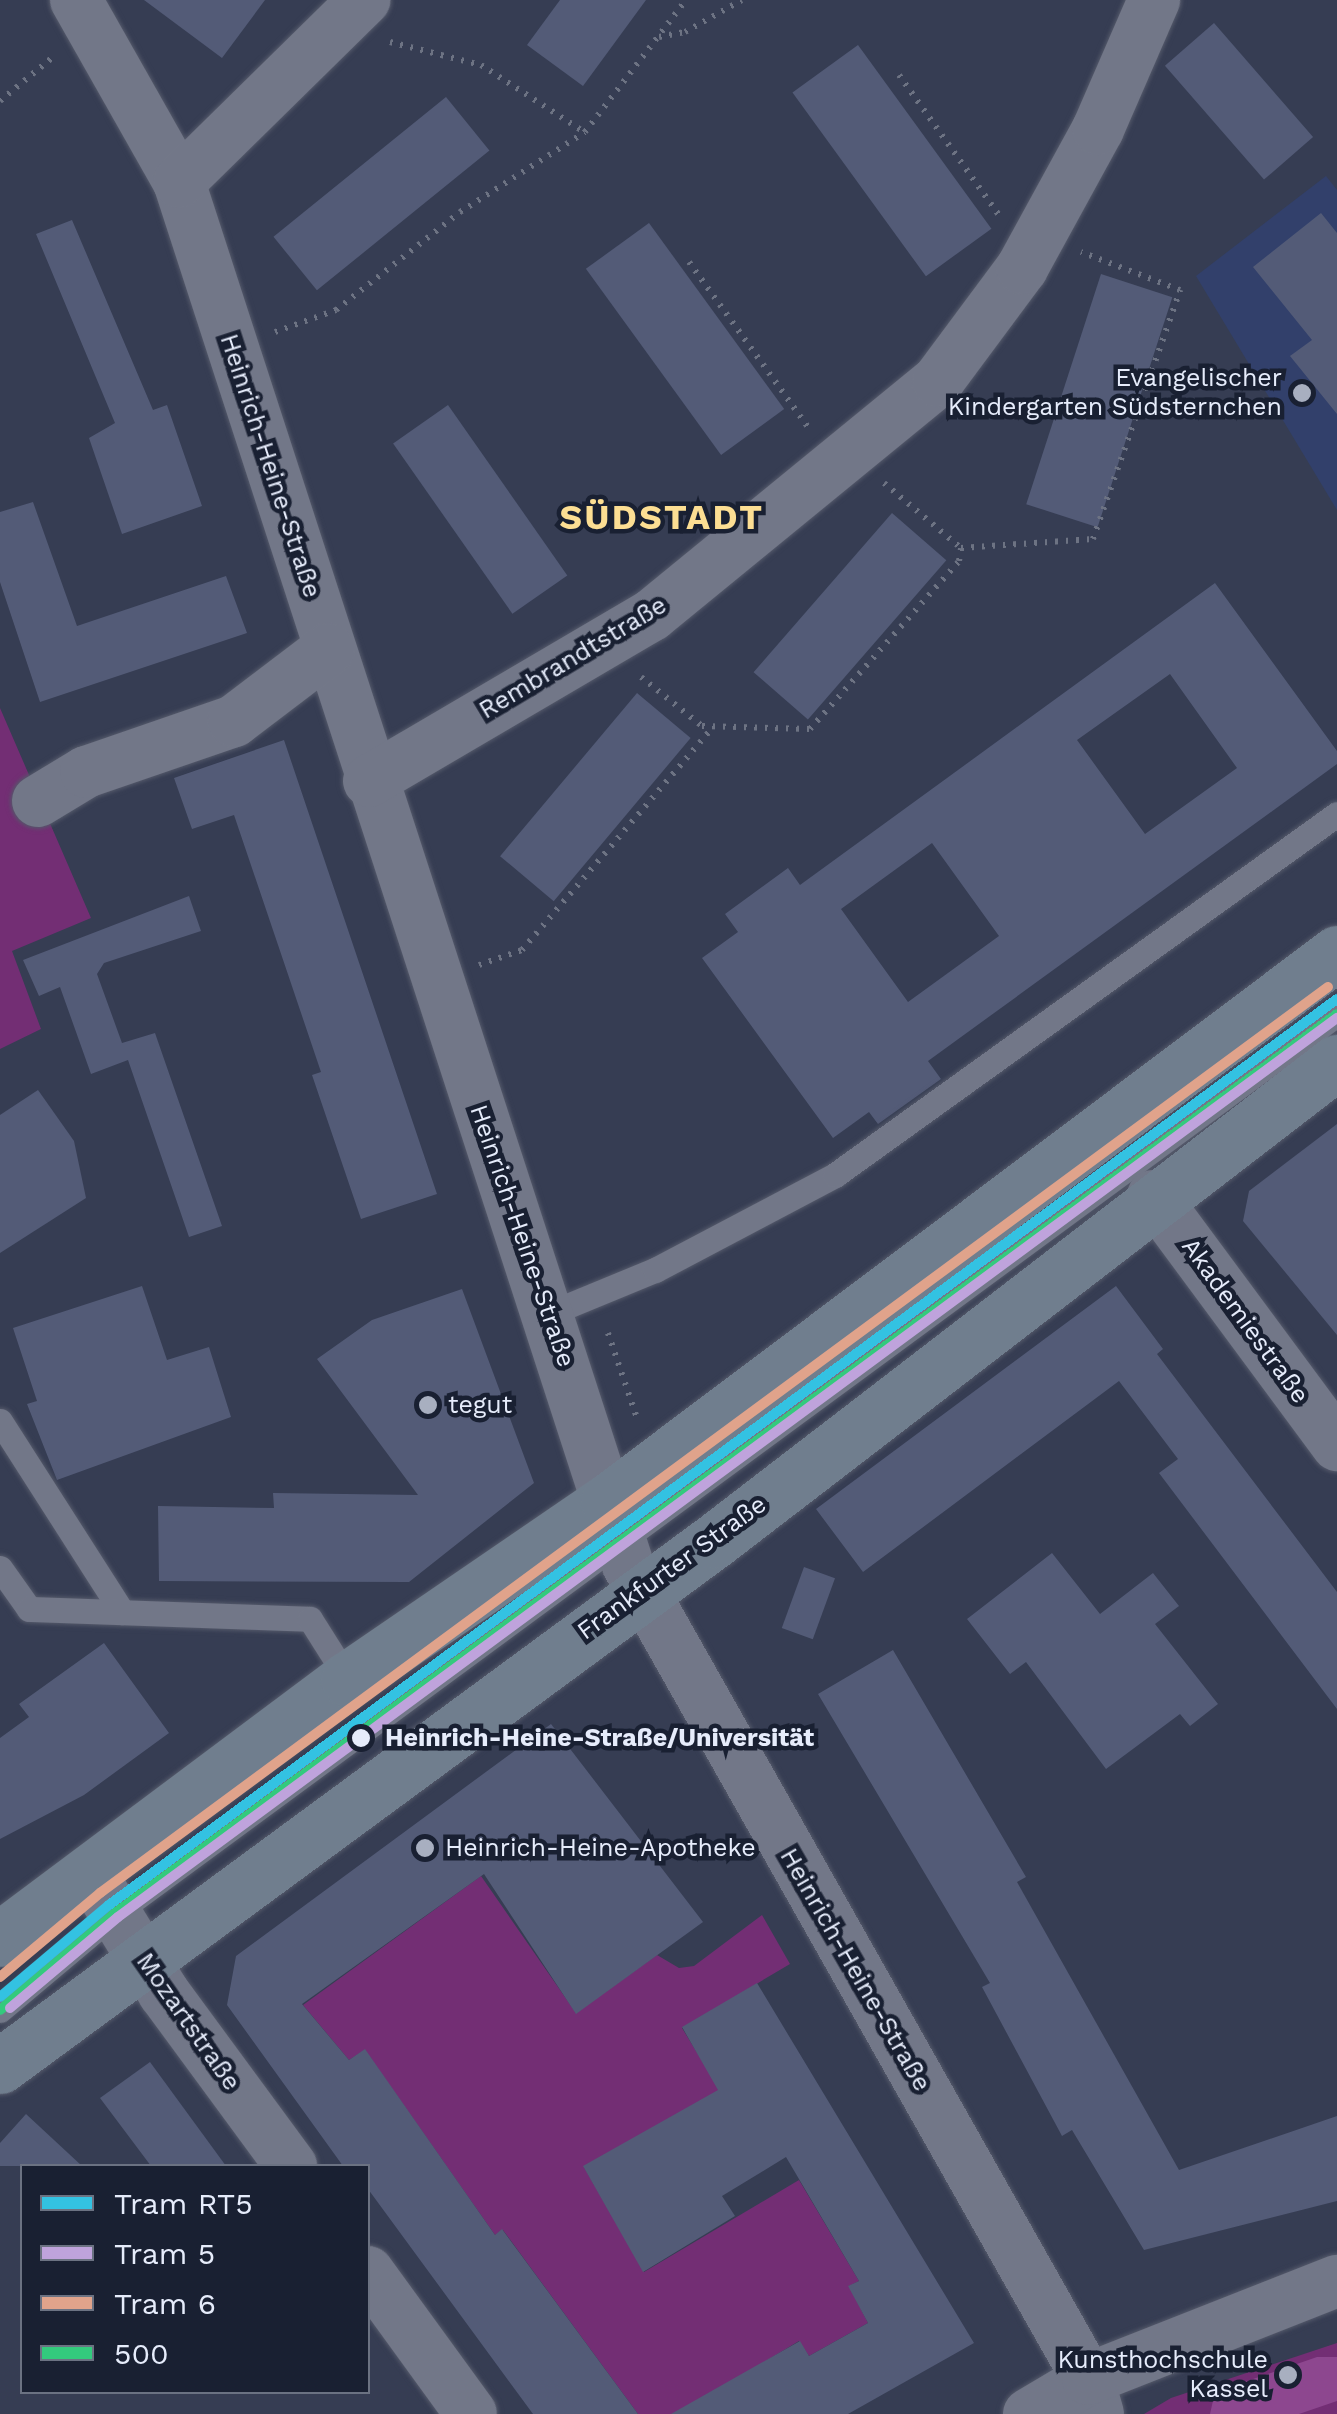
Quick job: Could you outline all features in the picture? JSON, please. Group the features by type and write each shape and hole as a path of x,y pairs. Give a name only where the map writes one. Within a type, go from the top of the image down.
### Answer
{"main road":[{"name":"Frankfurter Straße","path":"0,2066 116,1915 348,1680 623,1545 1337,953"},
{"name":"Frankfurter Straße","path":"0,1939 116,1915 623,1545 1153,1196 1337,1062"}],"street":[{"name":"Heinrich-Heine-Straße","path":"76,0 179,182 369,780 623,1545 1093,2396"},
{"name":"Rembrandtstraße","path":"369,780 652,615 938,381 1034,243 1098,129 1154,0"},
{"path":"179,182 353,11"},
{"path":"38,801 86,772 234,721 329,649"},
{"name":"Akademiestraße","path":"1153,1196 1337,1445"},
{"name":"Mozartstraße","path":"116,1915 289,2164"},
{"path":"370,2275 472,2414"},
{"path":"1028,2414 1093,2396 1337,2281"}],"lane":[{"path":"548,1314 655,1270 834,1176 1337,814"},
{"path":"623,1545 1337,1014"},
{"path":"0,1421 122,1612"},
{"path":"0,1568 29,1609 310,1619 348,1680"},
{"path":"0,2010 116,1915"}],"path":[{"path":"232,348 336,310 460,212 585,132 686,0"},
{"path":"658,38 685,32 742,0"},
{"path":"353,11 481,65 585,132"},
{"path":"0,100 56,55"},
{"path":"688,262 843,459 961,548 1093,539 1180,290 1034,243 899,75"},
{"path":"602,644 712,727 810,729 959,562 961,548"},
{"path":"479,965 522,950 712,727"}],"shaded area":[{"name":"Evangelischer Kindergarten Südsternchen","path":"1326,176 1337,190 1337,510 1196,276"},
{"path":"0,708 91,918 12,951 41,1029 0,1049"},
{"path":"481,1876 576,2013 657,1955 679,1968 694,1966 762,1915 790,1964 682,2028 704,2064 793,2050 584,2167 644,2272 799,2180 859,2281 849,2286 868,2323 809,2356 799,2341 678,2414 638,2414 503,2230 495,2235 365,2050 349,2060 303,2005"},
{"name":"Kunsthochschule Kassel","path":"1337,2343 1337,2414 1144,2414 1171,2398"},
{"name":"Kunsthochschule Kassel","path":"1317,2357 1337,2357 1337,2401 1299,2414 1210,2414 1215,2392"}],"building":[{"path":"144,0 265,0 222,58"},
{"path":"560,0 646,0 583,86 527,45"},
{"path":"1214,23 1313,137 1264,180 1165,66"},
{"path":"858,45 991,229 926,276 792,93"},
{"path":"446,97 489,151 317,290 273,237"},
{"path":"1321,213 1337,233 1337,414 1290,356 1312,340 1253,267"},
{"path":"72,220 153,410 167,405 202,506 122,534 89,438 115,423 36,234"},
{"path":"649,223 784,409 721,455 586,269"},
{"path":"1101,274 1172,297 1098,527 1026,504"},
{"path":"448,405 567,575 512,614 393,443"},
{"path":"33,502 77,626 226,576 247,633 40,702 0,582 0,512"},
{"path":"892,513 946,560 808,719 754,672"},
{"path":"1215,583 1337,751 1337,764 928,1061 941,1079 878,1124 869,1112 833,1138 702,958 738,932 725,914 788,868 800,885","holes":["1170,674 1237,768 1145,834 1077,740","932,843 999,936 908,1002 841,909"]},
{"path":"637,693 691,738 554,901 500,856"},
{"path":"284,740 437,1194 361,1219 312,1075 321,1072 234,815 192,829 174,778"},
{"path":"189,896 201,931 104,963 97,974 122,1043 155,1033 222,1226 189,1237 128,1060 91,1074 60,987 39,996 23,960"},
{"path":"38,1090 74,1141 86,1198 0,1253 0,1115"},
{"path":"1337,1124 1337,1335 1243,1221 1249,1191"},
{"path":"142,1286 167,1360 209,1347 231,1417 57,1480 27,1404 37,1401 13,1328"},
{"path":"1116,1286 1163,1349 1157,1354 1337,1592 1337,1709 1159,1473 1178,1459 1119,1381 863,1572 816,1509"},
{"path":"462,1289 534,1483 409,1582 159,1581 158,1506 274,1508 273,1493 418,1495 317,1359 372,1320"},
{"path":"1052,1553 1100,1614 1153,1573 1179,1606 1155,1624 1218,1704 1190,1726 1180,1714 1106,1769 1026,1662 1010,1674 967,1619"},
{"path":"804,1567 835,1578 813,1639 782,1628"},
{"path":"104,1643 169,1733 84,1795 0,1839 0,1738 29,1717 19,1704"},
{"path":"893,1650 1026,1877 1017,1882 1179,2170 1337,2116 1337,2201 1144,2250 1072,2130 1062,2136 982,1987 990,1983 818,1694"},
{"path":"551,1724 703,1922 576,2014 484,1874 302,2004 349,2060 365,2049 495,2235 502,2229 638,2414 533,2414 370,2192 370,2164 342,2164 227,2005 236,1956"},
{"path":"757,1983 974,2343 848,2414 671,2414 800,2341 809,2356 868,2323 848,2286 859,2281 786,2157 722,2196 735,2216 643,2272 583,2166 718,2090 682,2027"},
{"path":"150,2062 225,2164 150,2164 100,2098"},
{"path":"26,2114 80,2164 0,2166 0,2143"}],"tram line":[{"name":"6","path":"0,1977 100,1893 1328,987"},
{"name":"RT5","path":"0,1997 109,1905 1337,999"},
{"name":"5","path":"10,2008 118,1917 1337,1018"}],"transit line":[{"name":"500","path":"0,2010 114,1914 1337,1014"}],"place":[{"name":"Evangelischer Kindergarten Südsternchen","path":"1302,393"},
{"name":"tegut","path":"428,1405"},
{"name":"Heinrich-Heine-Straße/Universität","path":"361,1738"},
{"name":"Heinrich-Heine-Apotheke","path":"425,1848"},
{"name":"Kunsthochschule Kassel","path":"1288,2375"}],"district":[{"name":"SÜDSTADT","path":"662,517"}]}
